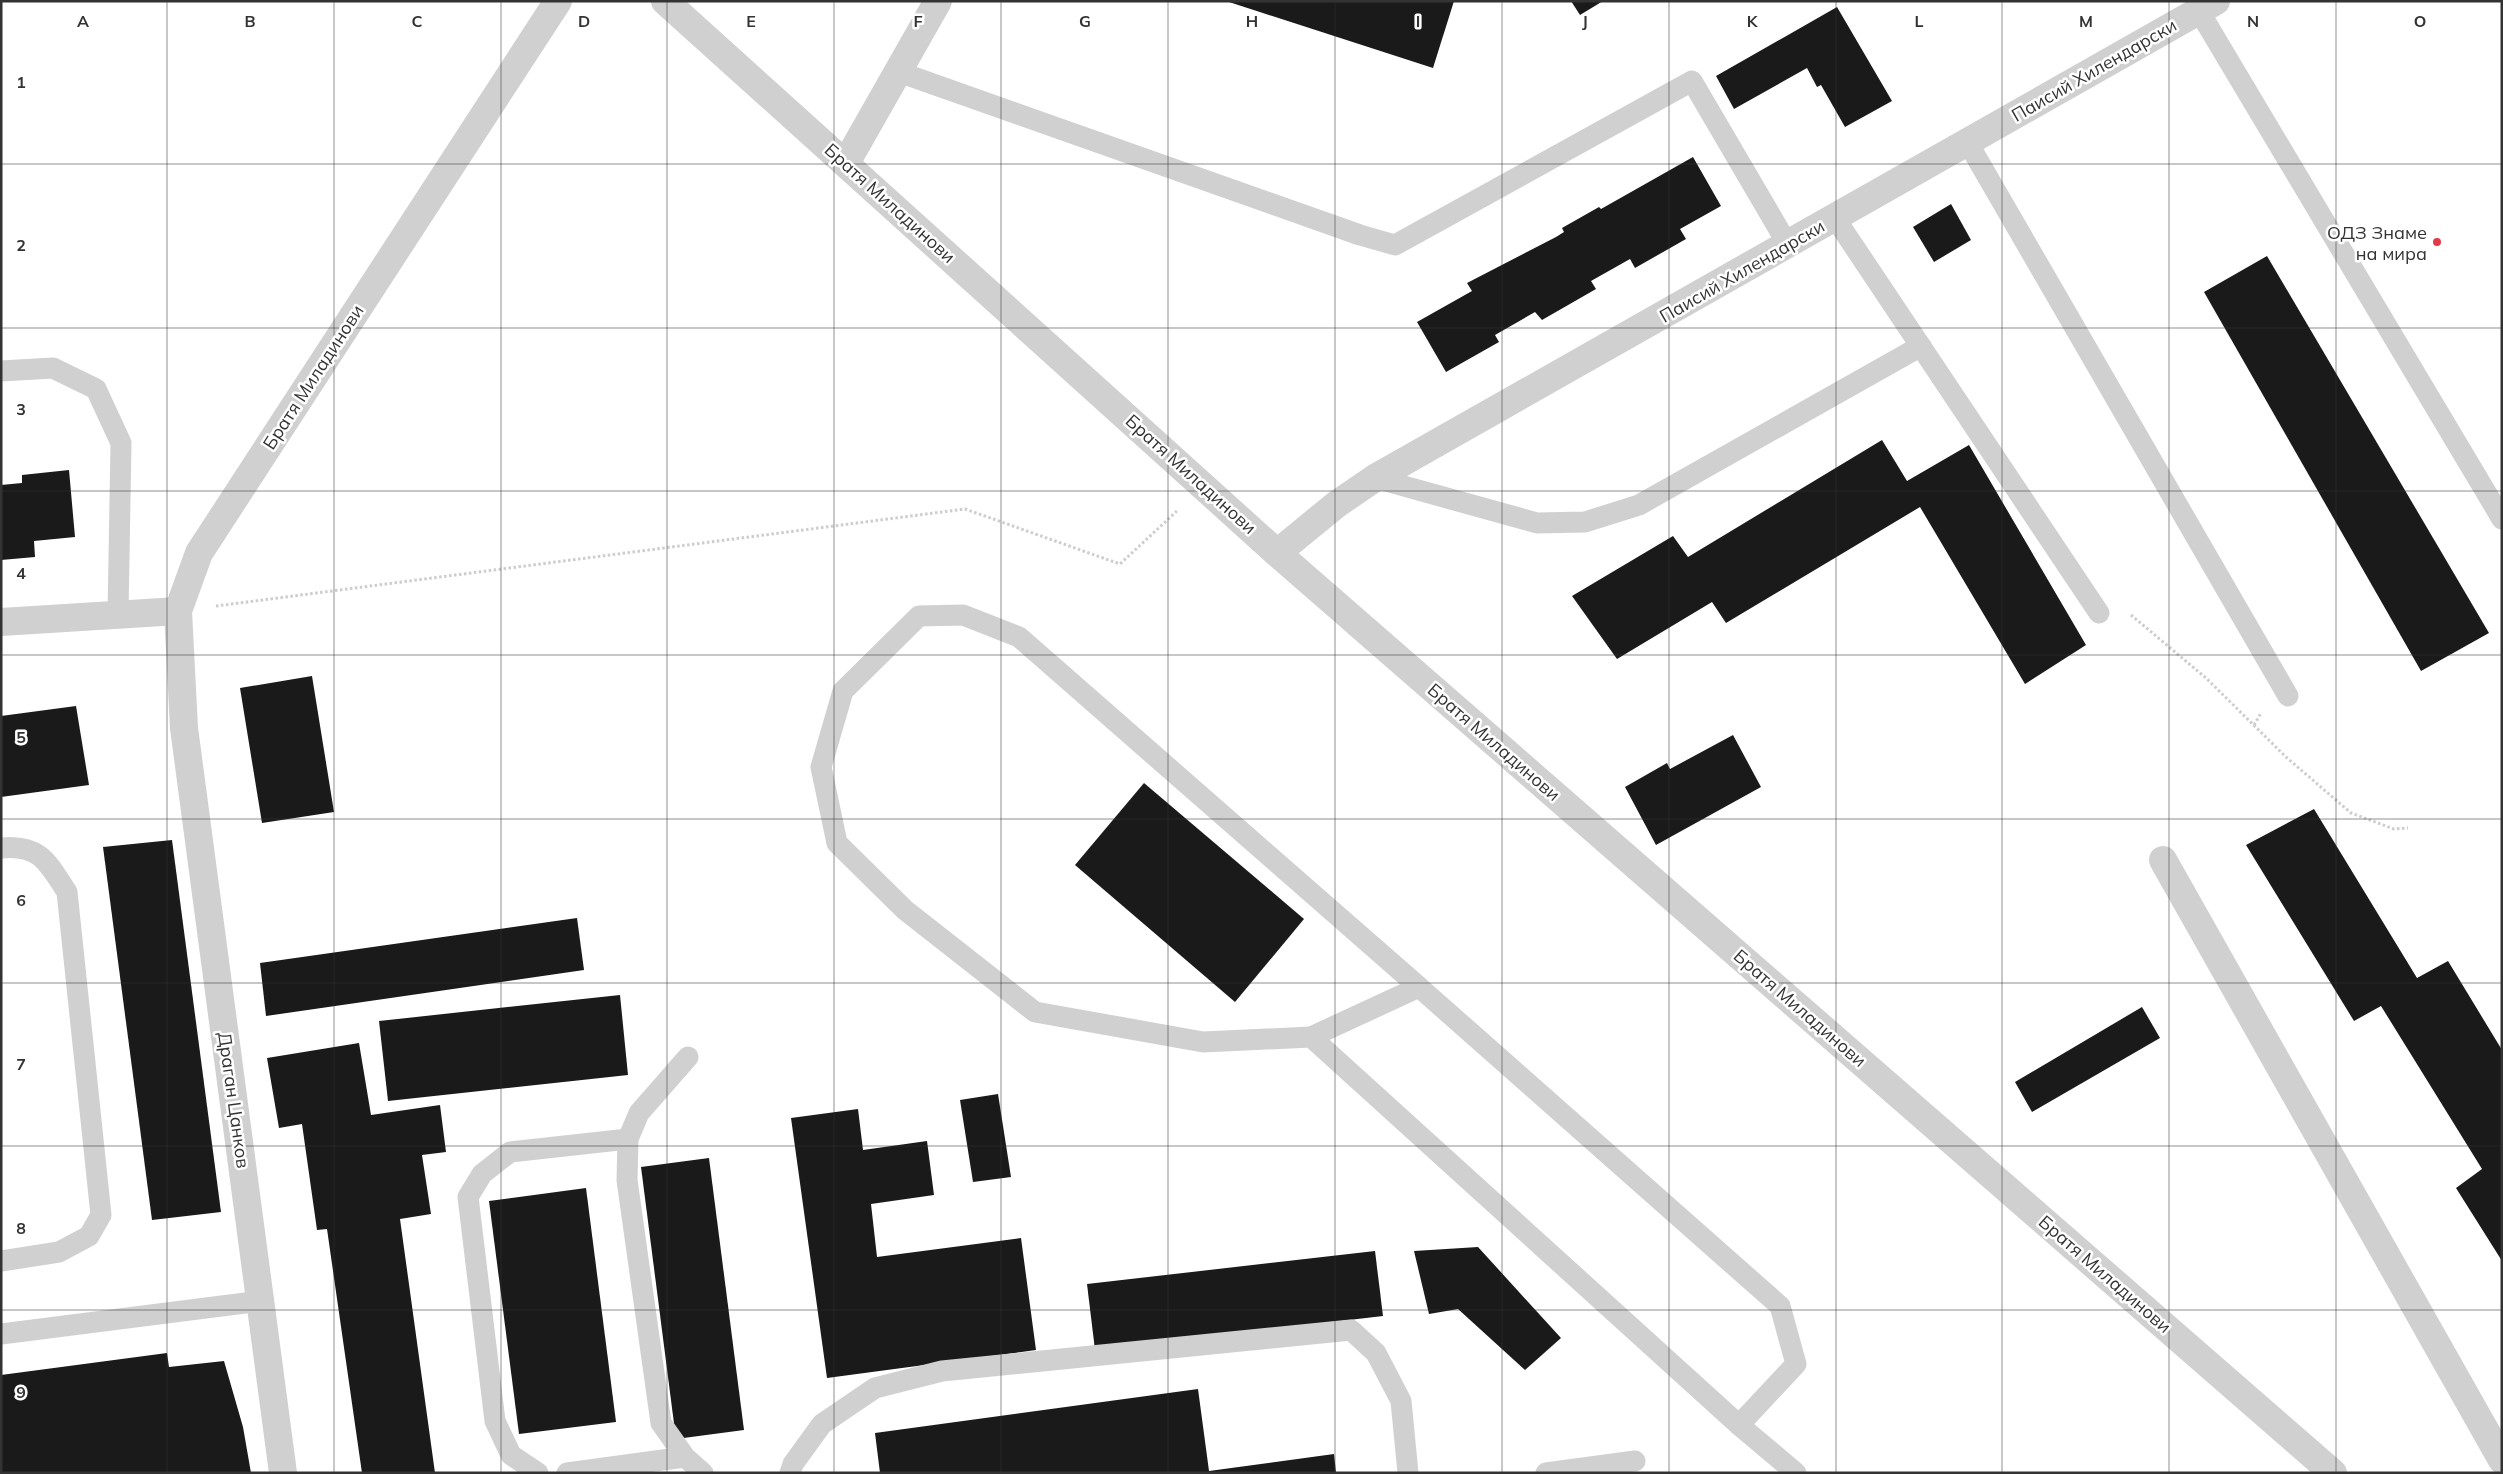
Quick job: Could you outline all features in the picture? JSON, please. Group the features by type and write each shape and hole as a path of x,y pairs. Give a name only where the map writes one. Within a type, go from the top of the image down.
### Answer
{"street":[{"name":"Братя Миладинови","path":"178,611 199,553 558,1"},
{"name":"Братя Миладинови","path":"665,1 1204,485 1277,553 2333,1473"},
{"path":"846,164 938,1"},
{"name":"Паисий Хилендарски","path":"1277,553 1338,504 1375,478 2207,6"},
{"path":"1,622 178,611"},
{"name":"Драган Цанков","path":"178,611 184,728 283,1473"},
{"path":"2163,860 2502,1460"}],"lane":[{"path":"2207,6 2502,519"},
{"path":"899,72 1351,232 1395,245 1692,81 1788,245"},
{"path":"1968,143 2288,696"},
{"path":"1835,218 2093,604"},
{"path":"1375,478 1537,523 1585,522 1638,505 1921,346"},
{"path":"1,371 53,368 96,389 121,444 118,614"},
{"path":"1419,987 1311,1037 1202,1042 1035,1012 905,910 837,842 821,767 843,691 919,616 963,615 1019,637 1419,987 1780,1306 1796,1364 1739,1425"},
{"path":"1,848 19,846 45,858 67,892 102,1215 89,1236 59,1252 1,1261"},
{"path":"1311,1037 1739,1425 1796,1473"},
{"path":"688,1057 639,1113 628,1139 627,1180 661,1423 684,1457 703,1473"},
{"path":"538,1473 511,1455 495,1421 468,1196 482,1174 510,1152 628,1139"},
{"path":"1,1334 261,1301"},
{"path":"790,1473 793,1464 822,1424 875,1388 942,1372 1351,1330 1376,1353 1401,1402 1408,1473"},
{"path":"567,1473 684,1457"},
{"path":"1546,1473 1635,1461"}],"path":[{"path":"178,611 965,509 1120,564 1204,485"},
{"path":"2093,604 2102,591 2149,629 2206,678 2286,757 2351,813 2394,829 2408,828"}],"building":[{"path":"1226,1 1454,1 1433,68"},
{"path":"1571,1 1603,1 1580,15"},
{"path":"1837,7 1892,101 1845,127 1821,85 1817,87 1807,68 1734,109 1716,76"},
{"path":"1693,157 1721,206 1680,229 1686,239 1635,268 1630,259 1591,281 1596,289 1542,320 1535,312 1495,335 1499,342 1446,372 1417,322 1472,291 1467,283 1556,237 1564,232 1562,228 1599,207 1601,209"},
{"path":"1951,204 1971,240 1934,262 1913,227"},
{"path":"2267,256 2489,633 2421,671 2204,292"},
{"path":"1882,440 1907,481 1969,445 2086,645 2025,684 1920,507 1726,623 1712,602 1617,659 1572,596 1673,536 1688,557"},
{"path":"69,470 75,537 34,541 35,557 1,560 1,485 22,483 22,475"},
{"path":"312,676 334,812 262,823 240,688"},
{"path":"76,706 89,785 1,797 1,716"},
{"path":"1733,735 1761,787 1656,845 1625,787 1667,763 1670,769"},
{"path":"1144,783 1304,919 1235,1002 1075,865"},
{"path":"2314,809 2417,978 2448,961 2502,1050 2502,1261 2456,1188 2482,1169 2381,1006 2354,1021 2246,845"},
{"path":"172,840 221,1212 152,1220 103,847"},
{"path":"577,918 584,970 266,1016 260,963"},
{"path":"620,995 628,1075 388,1101 379,1021"},
{"path":"2142,1007 2160,1038 2032,1112 2015,1082"},
{"path":"359,1043 371,1115 440,1105 446,1152 422,1155 431,1214 400,1219 435,1473 362,1473 327,1229 317,1230 302,1124 279,1128 267,1058"},
{"path":"998,1094 1011,1177 973,1182 960,1100"},
{"path":"858,1109 863,1150 927,1141 934,1195 871,1204 877,1257 1021,1238 1036,1350 827,1378 791,1118"},
{"path":"709,1158 744,1430 676,1439 641,1167"},
{"path":"586,1188 616,1422 519,1434 489,1201"},
{"path":"1478,1247 1561,1338 1525,1370 1458,1309 1429,1314 1414,1251"},
{"path":"1375,1251 1383,1316 1095,1350 1087,1284"},
{"path":"167,1353 169,1367 224,1361 243,1427 251,1473 1,1473 1,1375"},
{"path":"1198,1389 1209,1471 1334,1454 1336,1473 880,1473 875,1433"}],"place":[{"name":"ОДЗ Знаме на мира","path":"2437,242"}]}
